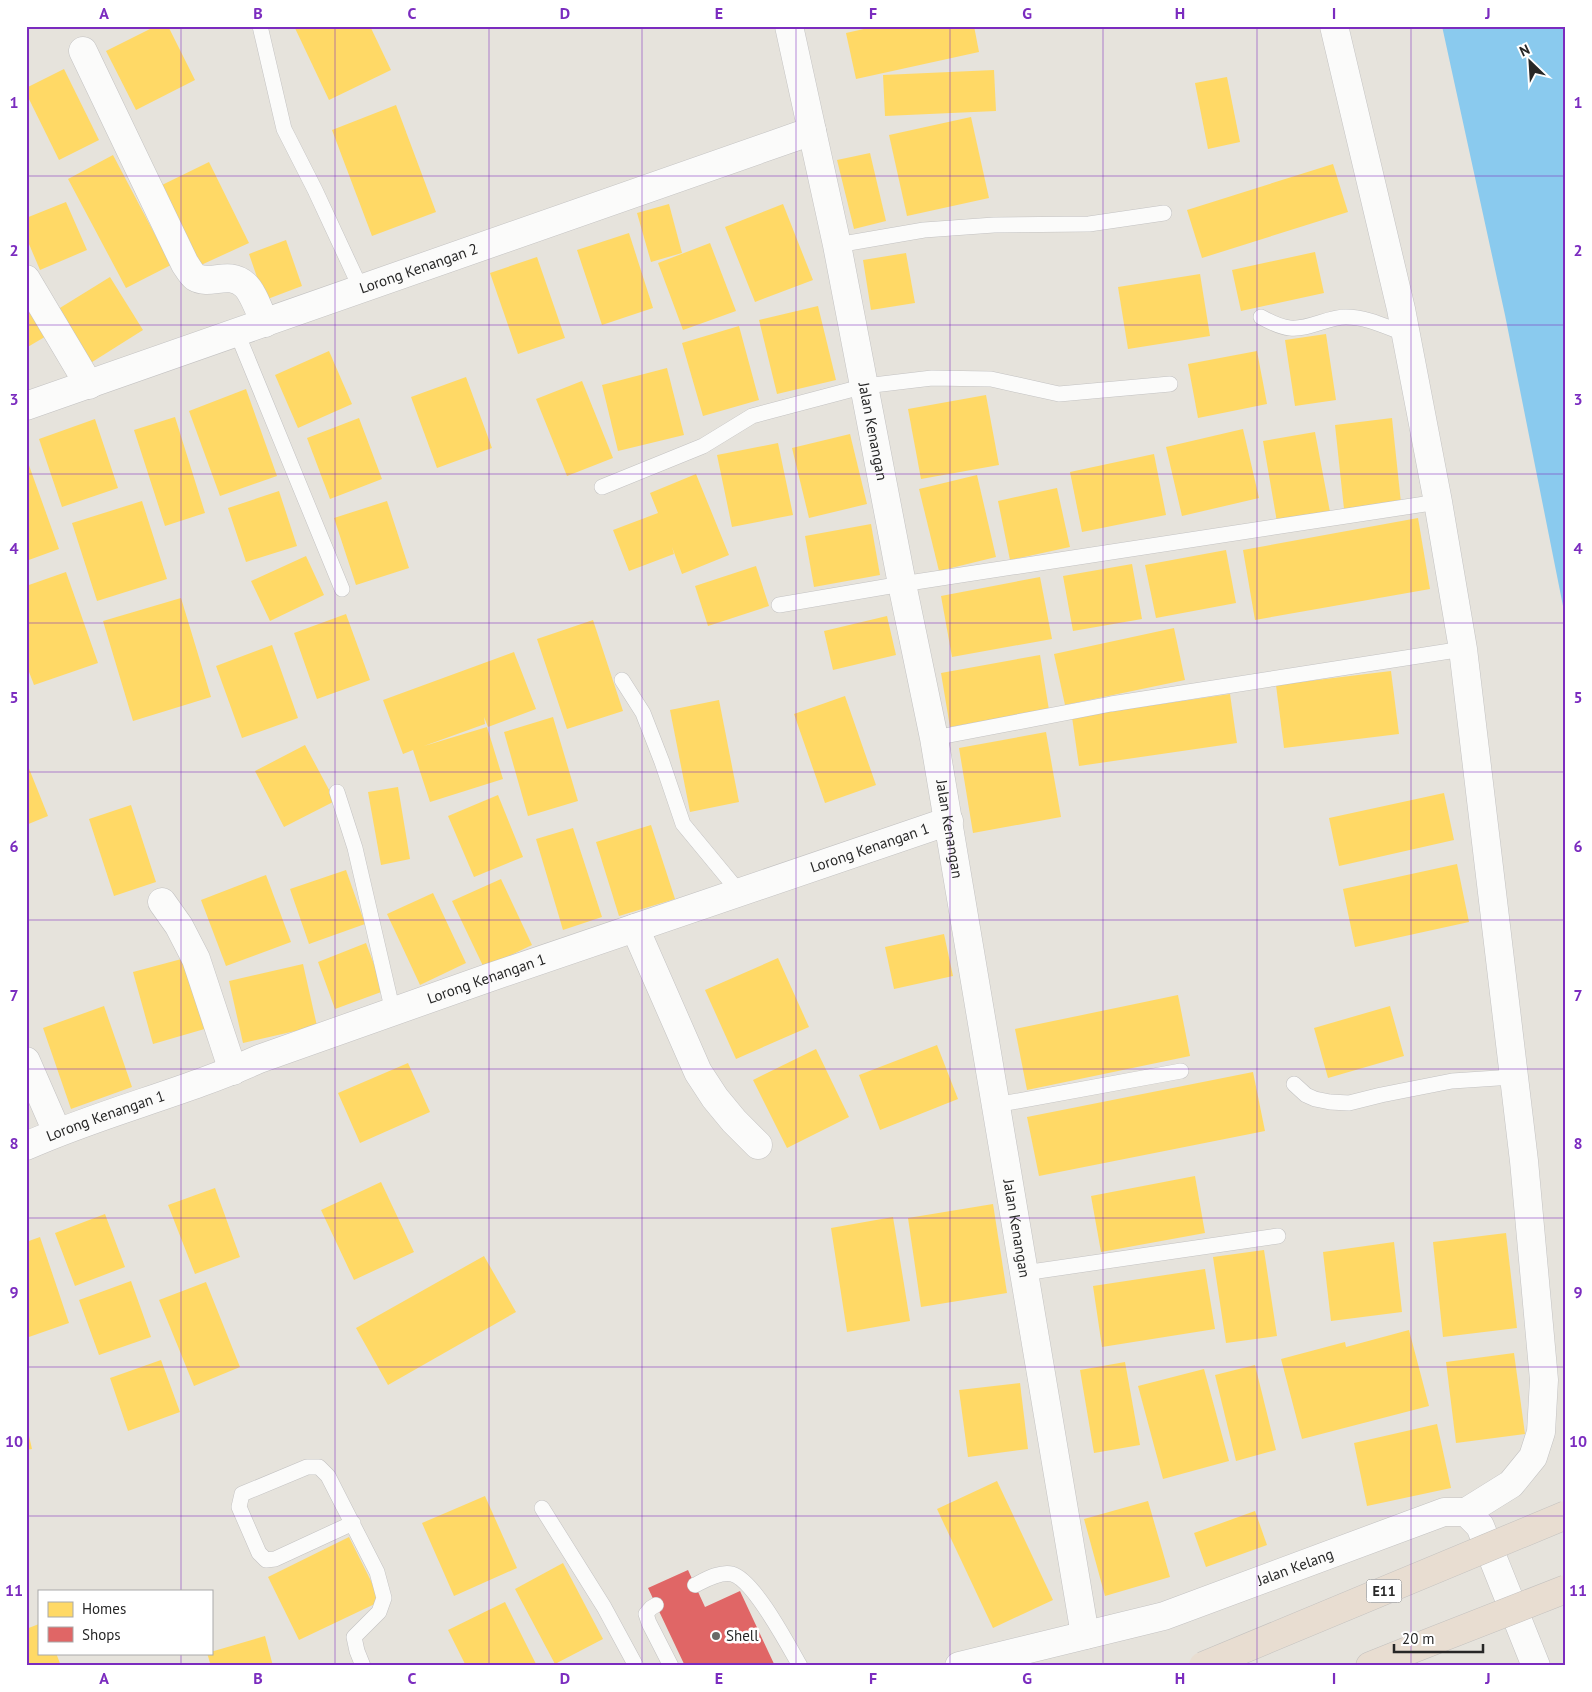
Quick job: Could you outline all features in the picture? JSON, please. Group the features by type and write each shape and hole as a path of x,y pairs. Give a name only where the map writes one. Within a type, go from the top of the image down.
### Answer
{"highway":[{"name":"E11","path":"1203,1666 1566,1516"},
{"path":"1370,1666 1566,1589"}],"street":[{"name":"Jalan Kenangan","path":"789,26 837,245 902,584 934,738 1085,1635"},
{"path":"1334,26 1401,309 1438,502 1463,649 1524,1162 1544,1380 1541,1432 1533,1457 1511,1484 1466,1512 1480,1526 1536,1666"},
{"path":"83,51 185,264 194,276 203,279 227,277 237,279 246,286 265,324"},
{"name":"Lorong Kenangan 2","path":"26,406 265,324 812,131"},
{"path":"26,279 89,385"},
{"name":"Lorong Kenangan 1","path":"26,1146 58,1132 233,1071 260,1059 393,1012 949,822"},
{"path":"162,902 179,926 196,959 233,1071"},
{"path":"636,928 698,1072 715,1098 734,1121 758,1145"},
{"path":"26,1061 58,1132"},
{"name":"Jalan Kelang","path":"959,1666 1164,1616 1444,1512 1466,1512"}],"lane":[{"path":"260,26 284,129 315,190 361,290"},
{"path":"837,245 924,230 994,225 1089,224 1164,213"},
{"path":"1261,317 1290,328 1305,328 1344,317 1362,318 1406,334"},
{"path":"238,333 342,590"},
{"path":"602,487 703,446 752,416 865,386 932,378 991,379 1059,394 1170,384"},
{"path":"779,605 902,584 1438,502"},
{"path":"934,738 1112,704 1463,649"},
{"path":"622,680 643,713 683,824 740,893"},
{"path":"337,792 355,848 393,1012"},
{"path":"996,1105 1180,1072"},
{"path":"1294,1084 1306,1095 1316,1099 1349,1103 1452,1081 1513,1077"},
{"path":"1024,1273 1278,1236"},
{"path":"352,1524 275,1559 266,1560 259,1553 238,1508 239,1502 242,1494 307,1467 319,1467 328,1476 377,1572 384,1598 378,1612 354,1637 363,1666"},
{"path":"542,1508 604,1607 636,1666"},
{"path":"695,1585 709,1578 732,1574 748,1586 769,1612 800,1666"},
{"path":"656,1605 646,1614 671,1666"}],"water":[{"path":"1442,26 1566,26 1566,621 1505,315"}],"building: Homes":[{"path":"156,26 168,26 195,80 136,110 106,51"},
{"path":"294,26 370,26 391,70 329,100"},
{"path":"877,26 974,26 979,52 856,79 846,33"},
{"path":"64,69 99,140 59,160 26,93 26,88"},
{"path":"994,70 996,111 885,116 883,75"},
{"path":"1227,77 1240,142 1208,149 1195,83"},
{"path":"396,105 436,212 372,236 332,130"},
{"path":"971,117 989,198 907,216 889,135"},
{"path":"870,153 886,221 854,229 837,160"},
{"path":"113,155 171,265 126,288 68,179"},
{"path":"209,162 249,243 201,265 162,185"},
{"path":"1333,164 1348,212 1202,258 1187,210"},
{"path":"66,202 87,250 40,270 26,237 26,218"},
{"path":"669,204 682,253 651,262 637,213"},
{"path":"783,204 813,280 755,302 725,227"},
{"path":"629,233 653,308 602,325 577,250"},
{"path":"286,240 302,286 265,300 249,254"},
{"path":"710,243 736,311 683,330 658,263"},
{"path":"1315,252 1324,293 1241,311 1232,270"},
{"path":"906,253 915,303 871,310 863,260"},
{"path":"537,257 565,338 518,354 490,273"},
{"path":"1200,274 1210,336 1128,349 1118,287"},
{"path":"110,277 143,330 89,364 55,311"},
{"path":"26,298 48,335 26,348"},
{"path":"818,306 836,380 777,394 759,320"},
{"path":"739,326 759,400 703,416 682,343"},
{"path":"1326,334 1336,400 1295,406 1285,340"},
{"path":"329,351 352,404 298,428 275,375"},
{"path":"1257,351 1267,404 1198,418 1188,364"},
{"path":"667,368 684,435 618,451 602,385"},
{"path":"466,377 492,448 437,468 411,397"},
{"path":"582,381 613,458 567,476 536,399"},
{"path":"246,389 277,476 220,496 189,411"},
{"path":"986,395 999,465 921,479 908,409"},
{"path":"175,417 205,513 165,526 134,430"},
{"path":"359,418 382,479 330,499 307,438"},
{"path":"1392,418 1401,503 1344,509 1335,425"},
{"path":"95,419 118,488 62,507 39,439"},
{"path":"1243,429 1259,498 1182,516 1166,447"},
{"path":"1315,432 1330,512 1277,522 1263,441"},
{"path":"850,434 867,504 809,518 792,448"},
{"path":"778,443 793,515 732,527 717,455"},
{"path":"1154,454 1166,515 1082,532 1070,472"},
{"path":"26,457 59,549 26,561"},
{"path":"696,474 729,555 682,574 672,547 674,554 629,571 613,530 658,513 650,493"},
{"path":"977,475 996,557 939,571 919,489"},
{"path":"1057,488 1070,547 1010,560 998,501"},
{"path":"279,491 297,546 246,562 228,508"},
{"path":"142,501 167,579 97,601 72,523"},
{"path":"387,501 409,568 356,585 334,518"},
{"path":"1418,518 1430,589 1255,620 1243,550"},
{"path":"871,524 880,575 814,587 805,536"},
{"path":"1226,550 1236,603 1156,618 1145,565"},
{"path":"306,556 324,595 270,621 251,581"},
{"path":"1132,564 1142,619 1073,631 1063,576"},
{"path":"756,566 769,606 708,626 695,586"},
{"path":"66,572 98,663 34,685 26,664 26,586"},
{"path":"1040,577 1052,639 952,657 941,596"},
{"path":"181,598 211,697 133,721 103,621"},
{"path":"346,614 370,680 317,699 294,633"},
{"path":"887,616 896,655 833,670 824,631"},
{"path":"593,620 623,711 567,729 537,639"},
{"path":"1174,628 1185,680 1065,705 1054,654"},
{"path":"272,645 298,718 242,738 216,666"},
{"path":"514,652 536,709 488,727 484,717 485,724 424,746 487,727 503,779 430,802 413,750 403,754 383,700"},
{"path":"1040,655 1049,710 950,727 941,673"},
{"path":"1391,671 1399,734 1284,748 1276,685"},
{"path":"1230,694 1237,743 1079,766 1072,717"},
{"path":"845,696 876,785 825,803 794,714"},
{"path":"719,700 739,802 690,812 670,710"},
{"path":"553,717 578,801 528,816 504,732"},
{"path":"1046,732 1061,817 973,833 959,748"},
{"path":"305,745 335,801 284,827 255,771"},
{"path":"26,761 48,816 26,825"},
{"path":"398,787 410,859 381,865 368,792"},
{"path":"1444,793 1454,840 1339,866 1329,818"},
{"path":"498,795 523,857 474,877 448,816"},
{"path":"131,805 156,882 114,896 89,819"},
{"path":"651,825 675,899 619,916 596,842"},
{"path":"573,828 602,917 563,930 536,839"},
{"path":"1457,864 1469,922 1355,947 1343,889"},
{"path":"346,870 365,924 309,944 290,889"},
{"path":"266,875 291,942 226,966 201,900"},
{"path":"501,879 532,945 484,968 452,901"},
{"path":"433,893 466,963 420,985 387,914"},
{"path":"944,934 953,976 894,989 885,947"},
{"path":"366,943 384,991 335,1009 318,962"},
{"path":"189,957 208,1028 153,1044 133,972"},
{"path":"778,958 809,1027 736,1059 705,990"},
{"path":"303,964 317,1026 243,1043 229,981"},
{"path":"1178,995 1190,1056 1027,1090 1015,1029"},
{"path":"104,1006 132,1087 71,1109 43,1028"},
{"path":"1390,1006 1404,1056 1328,1078 1314,1028"},
{"path":"937,1045 958,1099 880,1130 859,1075"},
{"path":"816,1049 849,1117 787,1148 753,1080"},
{"path":"408,1063 430,1112 360,1143 338,1093"},
{"path":"1253,1072 1265,1131 1039,1176 1027,1117"},
{"path":"1195,1176 1205,1233 1101,1252 1091,1196"},
{"path":"381,1182 414,1252 354,1280 321,1210"},
{"path":"215,1188 240,1257 195,1274 168,1205"},
{"path":"993,1204 1007,1293 921,1307 908,1218"},
{"path":"105,1214 125,1267 75,1286 55,1233"},
{"path":"893,1217 910,1321 847,1332 831,1228"},
{"path":"1506,1233 1517,1328 1443,1337 1433,1242"},
{"path":"40,1237 69,1323 26,1338 26,1242"},
{"path":"1394,1242 1402,1312 1331,1321 1323,1252"},
{"path":"1264,1250 1277,1336 1226,1343 1213,1257"},
{"path":"484,1256 516,1312 388,1385 356,1328"},
{"path":"1205,1269 1215,1329 1102,1347 1093,1286"},
{"path":"131,1281 151,1337 99,1355 79,1300"},
{"path":"206,1282 240,1367 194,1386 159,1300"},
{"path":"1409,1330 1429,1406 1302,1439 1281,1359 1345,1342 1346,1347"},
{"path":"1514,1353 1525,1434 1456,1443 1446,1362"},
{"path":"161,1360 180,1412 128,1431 110,1378"},
{"path":"1125,1362 1140,1445 1094,1453 1080,1370"},
{"path":"1255,1365 1276,1450 1236,1461 1215,1375"},
{"path":"1204,1369 1229,1461 1163,1479 1138,1386"},
{"path":"1020,1383 1028,1449 968,1457 959,1390"},
{"path":"26,1423 32,1449 26,1450"},
{"path":"1437,1424 1451,1488 1367,1506 1354,1443"},
{"path":"997,1481 1053,1600 993,1628 937,1509"},
{"path":"485,1496 517,1568 454,1596 422,1523"},
{"path":"1148,1501 1170,1577 1105,1596 1084,1519"},
{"path":"1255,1511 1267,1545 1206,1567 1194,1533"},
{"path":"349,1537 381,1601 299,1640 268,1577"},
{"path":"563,1563 603,1639 555,1664 515,1589"},
{"path":"505,1602 537,1666 466,1666 448,1630"},
{"path":"38,1624 38,1654 56,1654 61,1666 26,1666 26,1629"},
{"path":"265,1636 273,1666 211,1666 207,1654 212,1654 212,1652"}],"building: Shops":[{"name":"Shell","path":"688,1570 705,1607 740,1591 775,1666 685,1666 648,1588"}],"place":[{"name":"Shell","path":"716,1636"}]}
